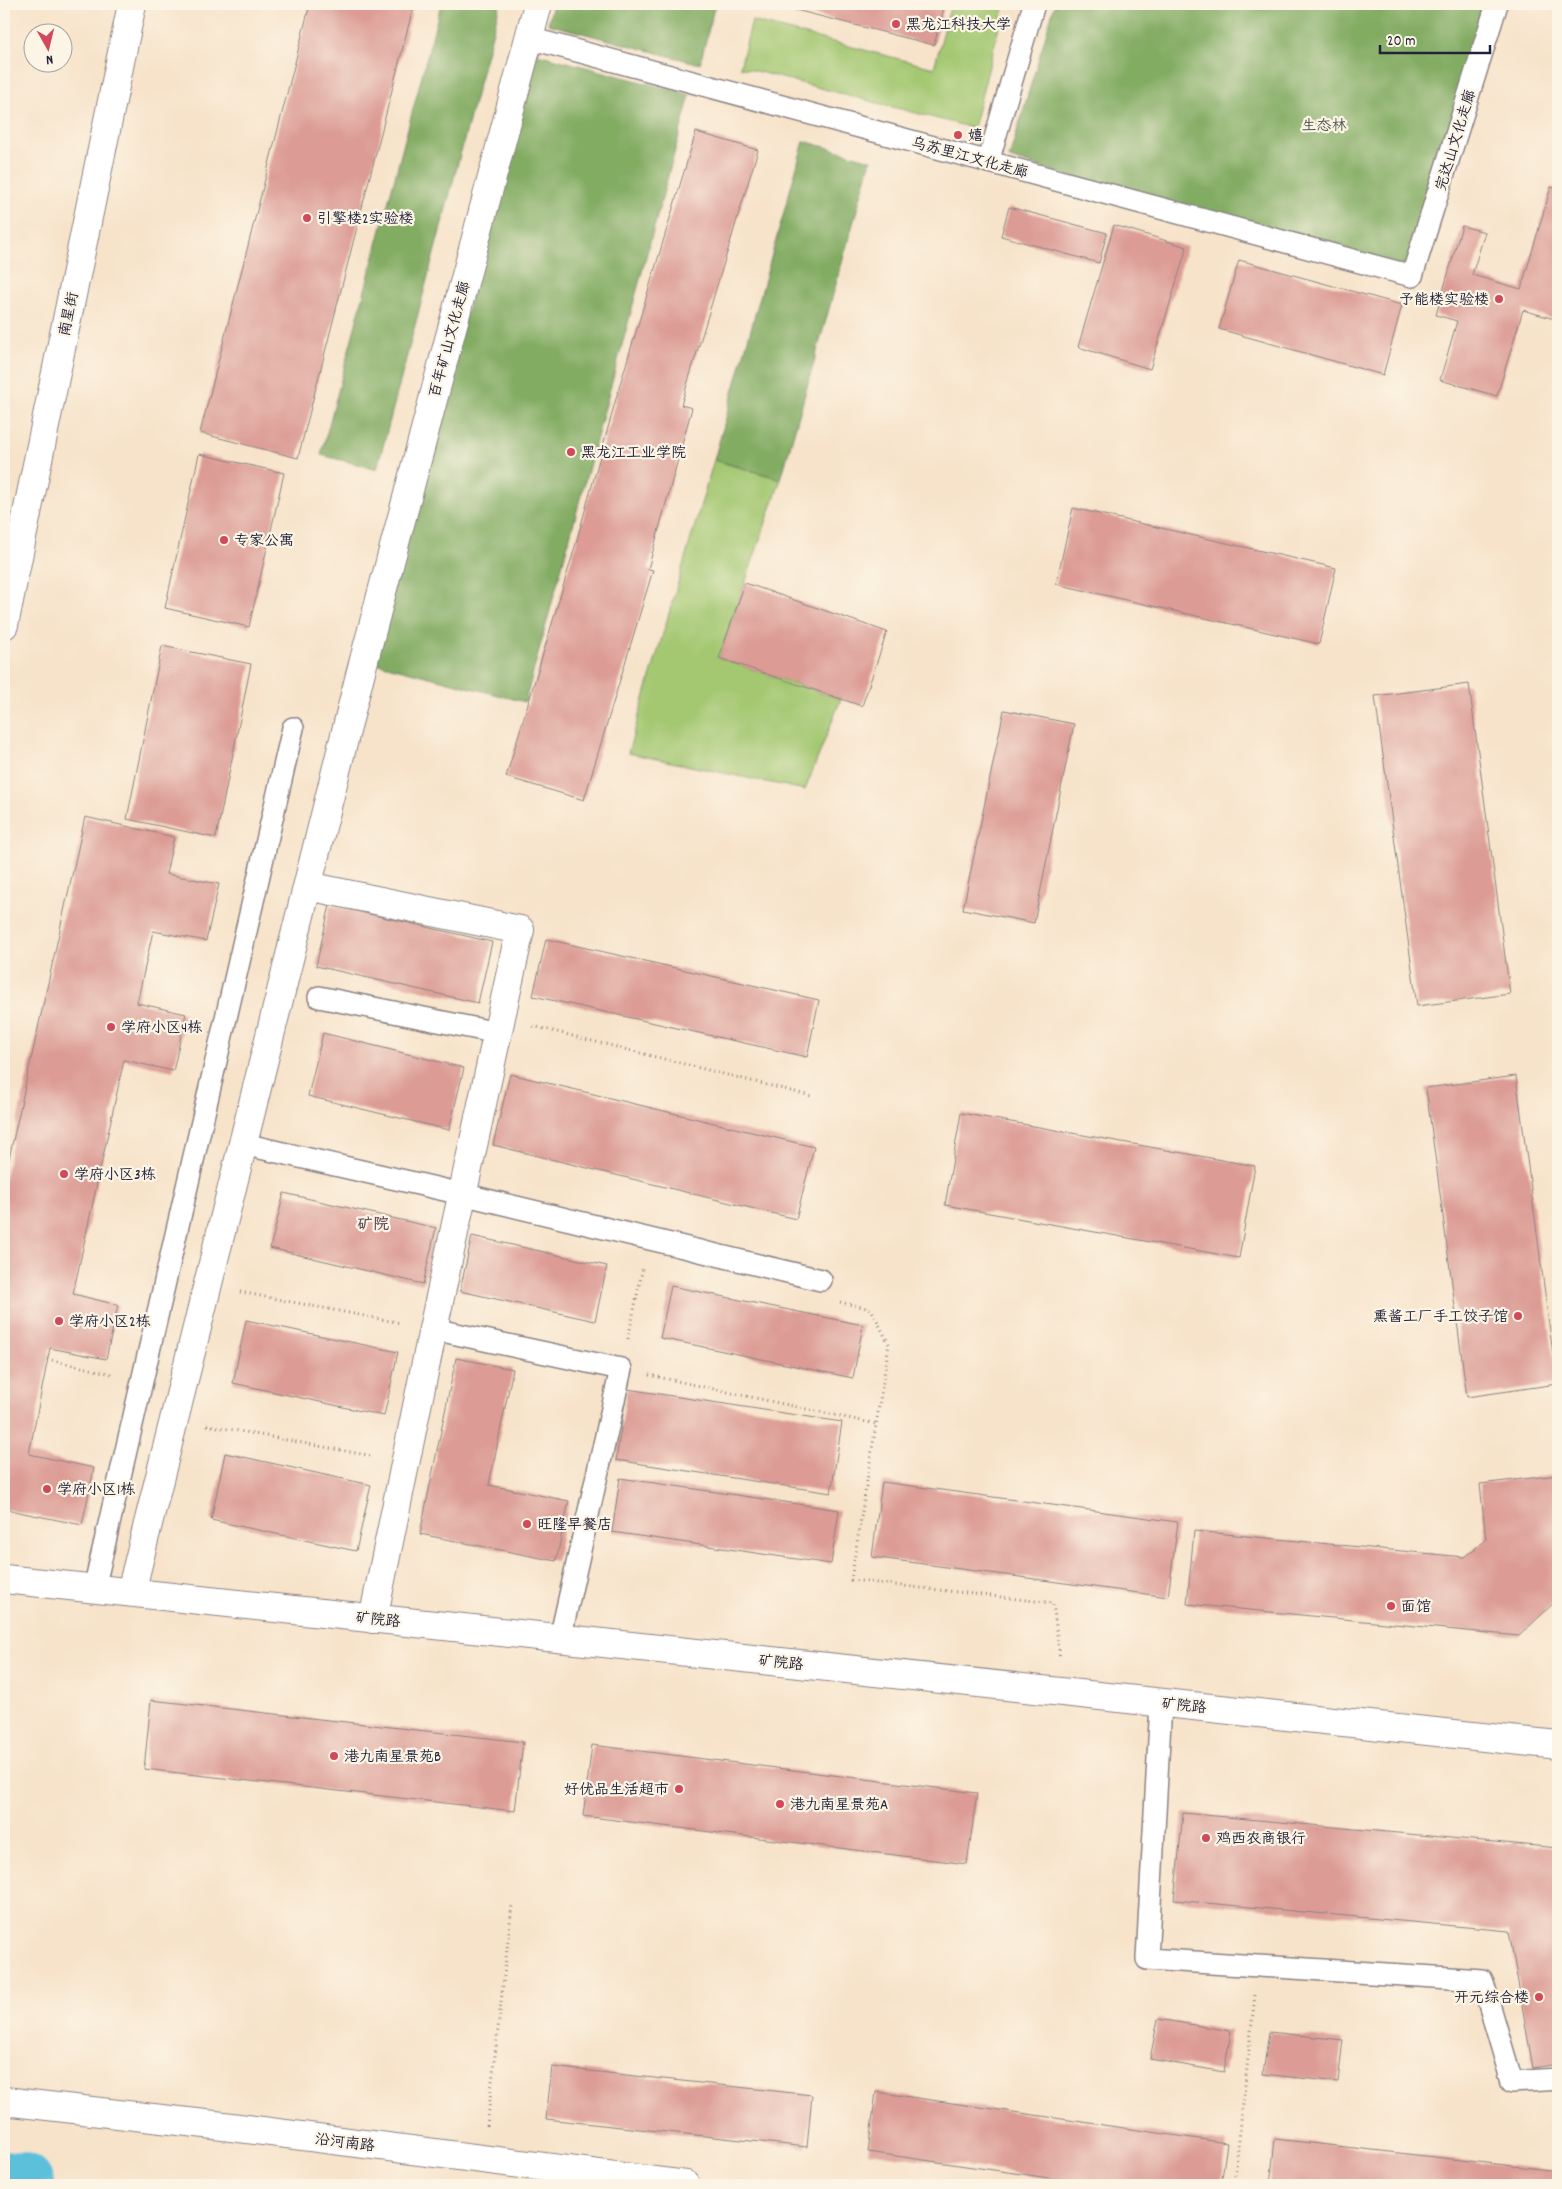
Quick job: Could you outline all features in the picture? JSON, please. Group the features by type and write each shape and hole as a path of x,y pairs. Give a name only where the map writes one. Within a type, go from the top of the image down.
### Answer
{"street":[{"name":"南星街","path":"4,625 132,4"},
{"name":"百年矿山文化走廊","path":"131,1592 360,675 538,4"},
{"path":"308,886 520,930 433,1329 373,1619"},
{"name":"矿院路","path":"4,1579 1558,1745"},
{"name":"沿河南路","path":"4,2101 686,2185"}],"lane":[{"path":"988,162 1034,4"},
{"name":"完达山文化走廊","path":"1412,276 1497,4"},
{"name":"乌苏里江文化走廊","path":"529,38 1412,276"},
{"path":"94,1589 293,728"},
{"path":"319,997 499,1025"},
{"path":"243,1144 821,1280"},
{"path":"433,1329 621,1369 560,1638"},
{"path":"1161,1702 1147,1959 1482,1980 1512,2082 1558,2079"}],"path":[{"path":"499,1025 811,1096"},
{"path":"649,1239 621,1369 876,1424"},
{"path":"821,1280 829,1300 871,1309 889,1344 851,1580 1052,1603 1065,1693"},
{"path":"256,1295 400,1323"},
{"path":"47,1359 100,1371"},
{"path":"208,1425 405,1463"},
{"path":"483,2159 512,1905"},
{"path":"1234,2185 1258,1966"}],"green space":[{"path":"441,4 500,4 377,469 321,455"},
{"path":"553,4 715,4 700,64 548,24"},
{"path":"951,4 1005,4 973,128 740,67 752,21 934,68"},
{"name":"生态林","path":"1055,4 1489,4 1407,275 1009,158"},
{"path":"537,54 690,95 525,702 372,662"},
{"path":"804,141 871,160 781,479 714,460"},
{"path":"714,460 781,479 719,658 841,699 805,790 628,753"}],"building":[{"name":"引擎楼2实验楼","path":"310,4 414,4 298,458 200,433"},
{"name":"黑龙江科技大学","path":"772,4 945,4 934,45"},
{"path":"696,132 758,150 681,405 692,408 648,569 653,570 584,800 506,777 575,547 619,388"},
{"name":"予能楼实验楼","path":"1551,187 1558,189 1558,320 1523,310 1497,396 1440,380 1457,321 1436,315 1462,226 1485,232 1472,275 1521,289"},
{"path":"1009,207 1107,233 1099,263 1001,236"},
{"path":"1114,225 1187,247 1150,369 1078,347"},
{"path":"1239,260 1402,305 1383,375 1219,329"},
{"name":"专家公寓","path":"199,454 284,473 249,627 165,608"},
{"path":"1073,508 1336,568 1319,644 1056,584"},
{"path":"745,583 887,632 862,706 719,658"},
{"path":"162,646 251,664 216,838 127,819"},
{"path":"1469,684 1510,994 1417,1006 1375,696"},
{"path":"1004,710 1074,724 1034,923 963,909"},
{"path":"85,817 174,837 166,874 219,884 206,941 153,931 137,1003 186,1014 173,1071 124,1060 73,1294 118,1305 106,1359 50,1348 29,1454 94,1468 82,1525 4,1509 4,1181"},
{"path":"330,905 492,942 478,1003 316,966"},
{"path":"546,939 819,1000 807,1057 533,996"},
{"path":"323,1033 464,1068 449,1130 308,1096"},
{"path":"510,1074 814,1147 796,1219 493,1145"},
{"path":"1516,1076 1557,1384 1467,1397 1426,1088"},
{"path":"961,1113 1255,1166 1239,1258 945,1205"},
{"path":"284,1193 436,1228 423,1284 270,1248"},
{"path":"472,1236 607,1266 595,1321 460,1291"},
{"path":"671,1286 863,1325 853,1378 660,1338"},
{"path":"246,1320 398,1352 384,1416 233,1383"},
{"path":"456,1358 513,1369 489,1485 569,1501 556,1561 420,1534"},
{"path":"627,1389 842,1422 831,1493 616,1460"},
{"path":"225,1453 371,1485 356,1551 211,1520"},
{"path":"1558,1475 1558,1599 1519,1636 1187,1604 1194,1531 1464,1557 1486,1540 1480,1484"},
{"path":"620,1478 839,1510 831,1564 612,1532"},
{"path":"882,1482 1178,1522 1168,1597 872,1557"},
{"name":"港九南星景苑B","path":"151,1700 523,1742 515,1811 144,1769"},
{"name":"港九南星景苑A","path":"592,1745 977,1793 967,1864 583,1816"},
{"name":"开元综合楼","path":"1183,1813 1558,1848 1558,2064 1533,2068 1509,1931 1174,1900"},
{"path":"1158,2019 1231,2031 1224,2072 1150,2059"},
{"path":"1269,2032 1343,2040 1338,2082 1263,2074"},
{"path":"552,2067 812,2095 807,2147 546,2119"},
{"path":"876,2092 1227,2143 1221,2185 1098,2185 868,2152"},
{"path":"1275,2139 1558,2171 1558,2185 1270,2185"}],"waterway":[{"path":"4,2183 21,2185"}],"place":[{"name":"黑龙江科技大学","path":"896,24"},
{"name":"嬉","path":"958,135"},
{"name":"引擎楼2实验楼","path":"307,218"},
{"name":"予能楼实验楼","path":"1499,299"},
{"name":"黑龙江工业学院","path":"571,452"},
{"name":"专家公寓","path":"224,540"},
{"name":"学府小区4栋","path":"111,1027"},
{"name":"学府小区3栋","path":"64,1174"},
{"name":"熏酱工厂手工饺子馆","path":"1518,1316"},
{"name":"学府小区2栋","path":"59,1321"},
{"name":"学府小区1栋","path":"47,1489"},
{"name":"旺隆早餐店","path":"527,1524"},
{"name":"面馆","path":"1391,1606"},
{"name":"港九南星景苑B","path":"334,1756"},
{"name":"好优品生活超市","path":"679,1789"},
{"name":"港九南星景苑A","path":"780,1804"},
{"name":"鸡西农商银行","path":"1206,1838"},
{"name":"开元综合楼","path":"1539,1997"}],"district":[{"name":"矿院","path":"373,1223"}]}
